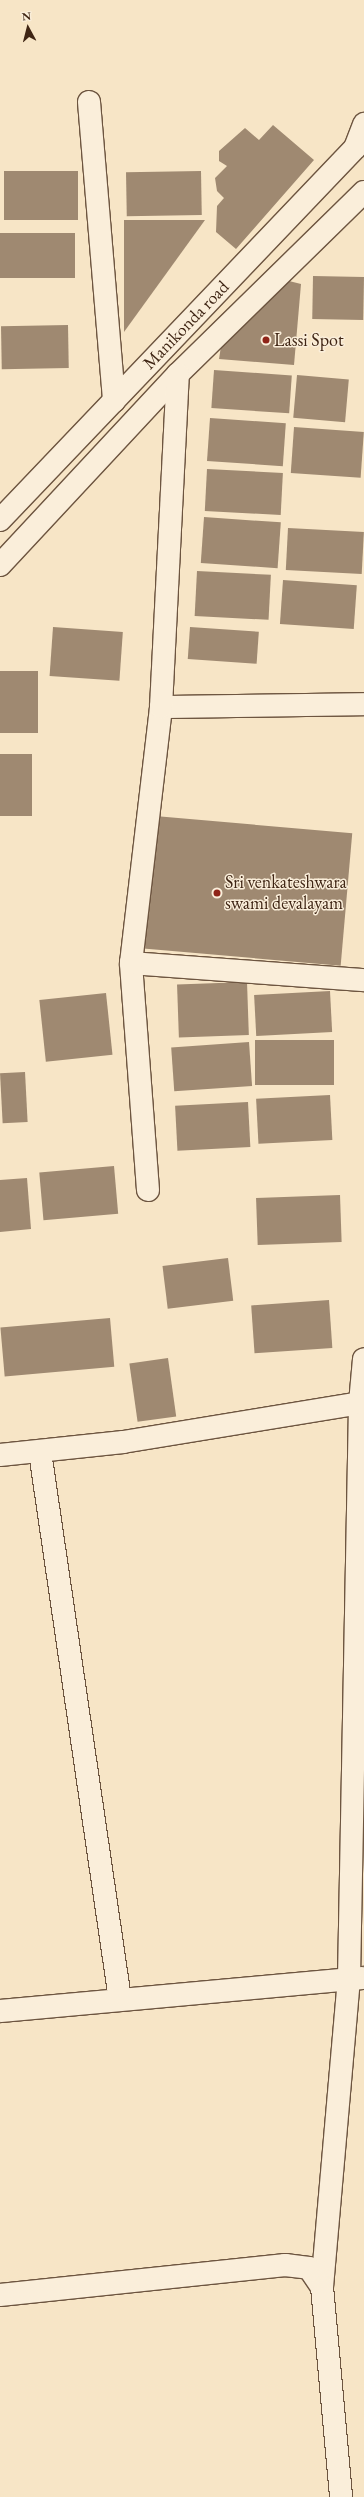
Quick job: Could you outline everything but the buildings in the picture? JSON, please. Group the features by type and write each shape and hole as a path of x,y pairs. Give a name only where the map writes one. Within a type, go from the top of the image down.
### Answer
{"street":[{"path":"89,102 114,401"},
{"name":"Manikonda road","path":"0,520 355,148 364,124"},
{"name":"Manikonda road","path":"0,565 178,374 364,192"},
{"path":"148,1190 131,963 161,707 178,374"},
{"path":"161,707 364,704"},
{"path":"131,963 364,980"},
{"path":"341,2497 322,2287 356,1978 360,1662 360,1403 364,1359"},
{"path":"0,1455 124,1442 360,1403"},
{"path":"40,1452 120,1999"},
{"path":"0,2011 356,1978"},
{"path":"0,2295 285,2265 309,2268 322,2287"}],"place":[{"name":"Lassi Spot","path":"266,340"},
{"name":"Sri venkateshwara swami devalayam","path":"217,893"}]}
